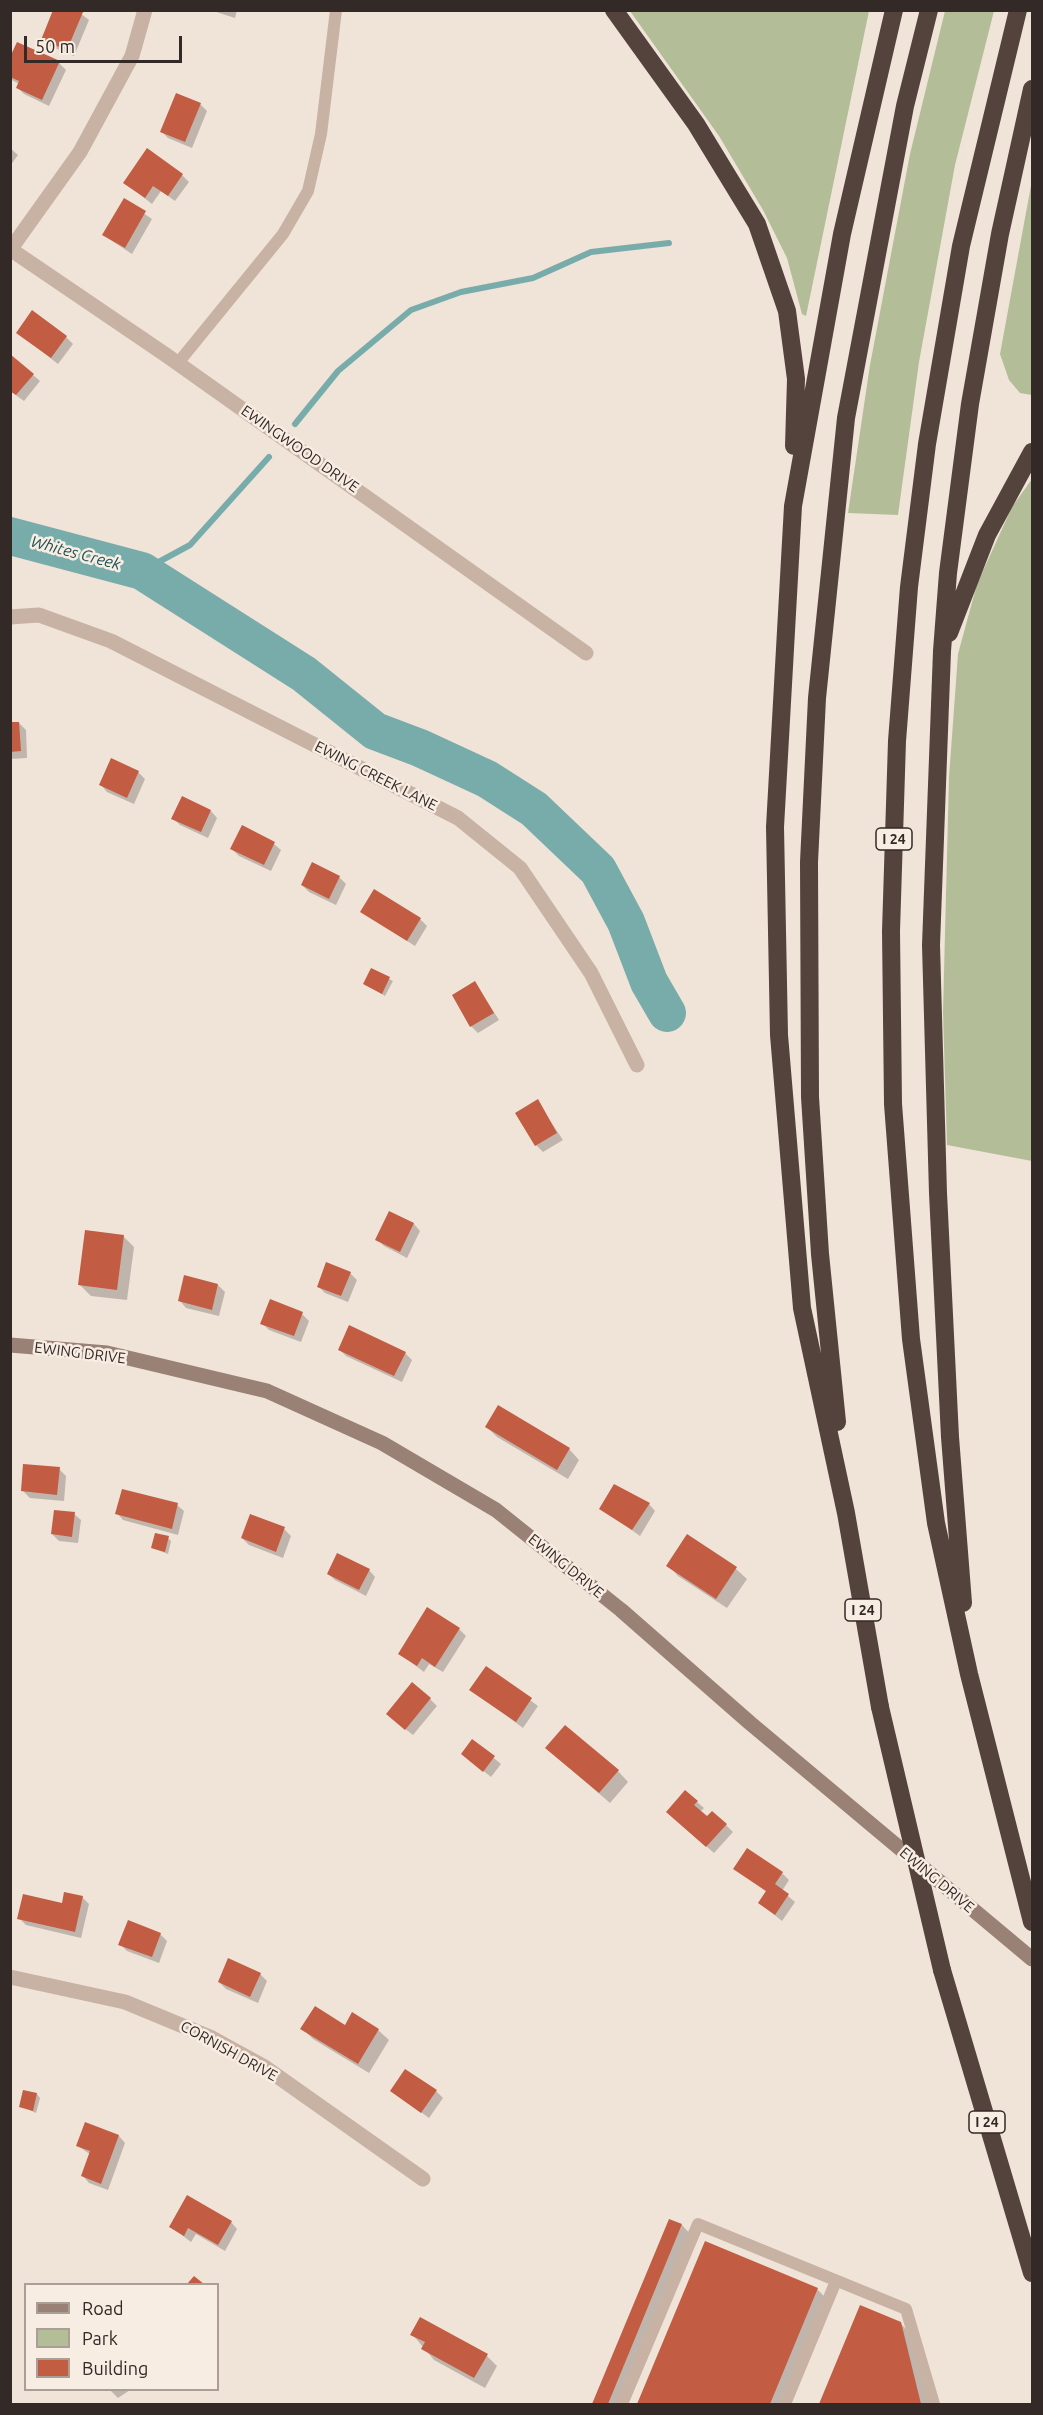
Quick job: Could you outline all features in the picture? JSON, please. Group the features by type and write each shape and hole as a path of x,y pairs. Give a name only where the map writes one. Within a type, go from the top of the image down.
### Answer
{"highway":[{"path":"614,10 728,173 757,224 787,311 796,380 793,506 775,827 778,1035 802,1308 846,1513"},
{"path":"793,506 842,234 894,10"},
{"name":"I 24","path":"930,10 903,118 846,418 817,698 809,862 810,1097 820,1254 846,1513 880,1707 942,1970 1032,2273"},
{"name":"I 24","path":"1018,10 961,246 927,444 909,587 897,741 891,931 893,1104 911,1339 936,1523 969,1674 1032,1922"},
{"path":"969,1674 950,1437 938,1192 932,945 942,651 948,573 970,404 1000,234 1032,89"},
{"path":"942,651 987,535 1032,452"}],"street":[{"path":"11,250 80,152 132,56 145,10"},
{"name":"EWINGWOOD DRIVE","path":"11,250 178,363 586,653"},
{"name":"EWING CREEK LANE","path":"10,617 39,615 111,641 458,818 520,868 591,973 637,1065"},
{"name":"EWING DRIVE","path":"10,1345 107,1353 267,1391 382,1443 487,1504 621,1610 845,1803 1032,1959"},
{"name":"CORNISH DRIVE","path":"10,1977 125,2002 212,2038 263,2066 423,2179"}],"lane":[{"path":"178,363 283,234 308,191 321,134 336,10"},
{"path":"622,2404 698,2224 906,2309 934,2404"},
{"path":"785,2404 836,2280"}],"green space":[{"path":"630,11 869,11 806,316 802,314 787,258 763,210 719,136"},
{"path":"945,11 994,11 955,165 919,362 898,515 848,513 870,365 910,154"},
{"path":"1032,180 1032,395 1020,393 1009,380 1000,354"},
{"path":"1032,479 1032,1161 947,1145 943,1012 949,777 958,654 977,584 1012,507"}],"building":[{"path":"53,10 83,12 67,50 41,40"},
{"path":"17,42 60,61 42,100 16,88 19,81 10,77 10,57"},
{"path":"176,93 201,103 185,142 160,132"},
{"path":"147,148 183,174 168,196 153,186 145,198 123,183"},
{"path":"124,198 146,211 125,248 102,235"},
{"path":"32,310 67,336 51,358 16,333"},
{"path":"10,354 34,374 16,395 10,391"},
{"path":"10,722 19,722 21,751 10,752"},
{"path":"111,758 139,771 127,798 99,785"},
{"path":"182,796 211,810 201,832 171,819"},
{"path":"242,825 275,842 264,865 230,849"},
{"path":"312,862 340,876 329,899 301,885"},
{"path":"374,889 421,918 407,941 360,912"},
{"path":"371,968 390,977 382,994 363,984"},
{"path":"475,981 494,1013 470,1027 452,995"},
{"path":"538,1099 557,1133 535,1146 515,1113"},
{"path":"389,1211 414,1223 400,1252 375,1240"},
{"path":"85,1230 124,1235 117,1290 78,1285"},
{"path":"326,1262 351,1272 341,1296 317,1287"},
{"path":"184,1275 218,1284 212,1310 178,1301"},
{"path":"270,1299 303,1312 294,1336 260,1324"},
{"path":"349,1325 406,1352 394,1376 338,1350"},
{"path":"498,1405 570,1448 557,1470 485,1427"},
{"path":"23,1464 60,1467 57,1495 21,1491"},
{"path":"614,1484 650,1503 632,1530 599,1509"},
{"path":"122,1489 178,1503 172,1529 115,1514"},
{"path":"54,1510 75,1512 72,1537 51,1534"},
{"path":"250,1514 285,1527 276,1552 241,1538"},
{"path":"155,1533 169,1536 165,1552 151,1548"},
{"path":"687,1534 737,1567 716,1599 666,1566"},
{"path":"337,1553 370,1569 359,1590 327,1574"},
{"path":"427,1607 460,1628 435,1667 422,1658 417,1666 398,1654"},
{"path":"486,1666 532,1698 516,1722 469,1690"},
{"path":"412,1682 431,1698 405,1730 386,1714"},
{"path":"565,1725 619,1770 599,1793 545,1748"},
{"path":"472,1739 495,1756 483,1772 461,1754"},
{"path":"685,1790 698,1801 694,1805 707,1816 712,1811 727,1824 706,1847 666,1812"},
{"path":"747,1848 783,1872 775,1884 789,1894 775,1915 758,1903 766,1891 733,1869"},
{"path":"64,1892 83,1896 75,1932 17,1919 23,1894 62,1903"},
{"path":"128,1920 161,1933 152,1957 118,1945"},
{"path":"228,1958 261,1973 250,1997 218,1982"},
{"path":"315,2006 345,2025 352,2012 379,2029 358,2064 300,2029"},
{"path":"405,2069 437,2090 421,2113 390,2091"},
{"path":"23,2090 37,2093 33,2111 19,2107"},
{"path":"85,2122 119,2135 101,2184 81,2176 90,2151 76,2146"},
{"path":"187,2195 232,2221 218,2245 188,2228 184,2236 169,2227"},
{"path":"669,2219 682,2224 608,2404 592,2404"},
{"path":"705,2241 818,2288 770,2404 637,2404"},
{"path":"194,2276 203,2283 188,2283"},
{"path":"860,2305 901,2322 921,2404 819,2404"},
{"path":"420,2317 488,2354 474,2378 421,2349 425,2342 410,2335"}],"waterway":[{"path":"295,424 338,371 411,310 461,292 533,278 591,252 669,243"},
{"path":"142,571 190,545 269,457"},
{"name":"Whites Creek","path":"10,536 142,571 304,674 375,731 420,748 487,779 534,809 598,870 626,922 649,982 667,1013"}]}
